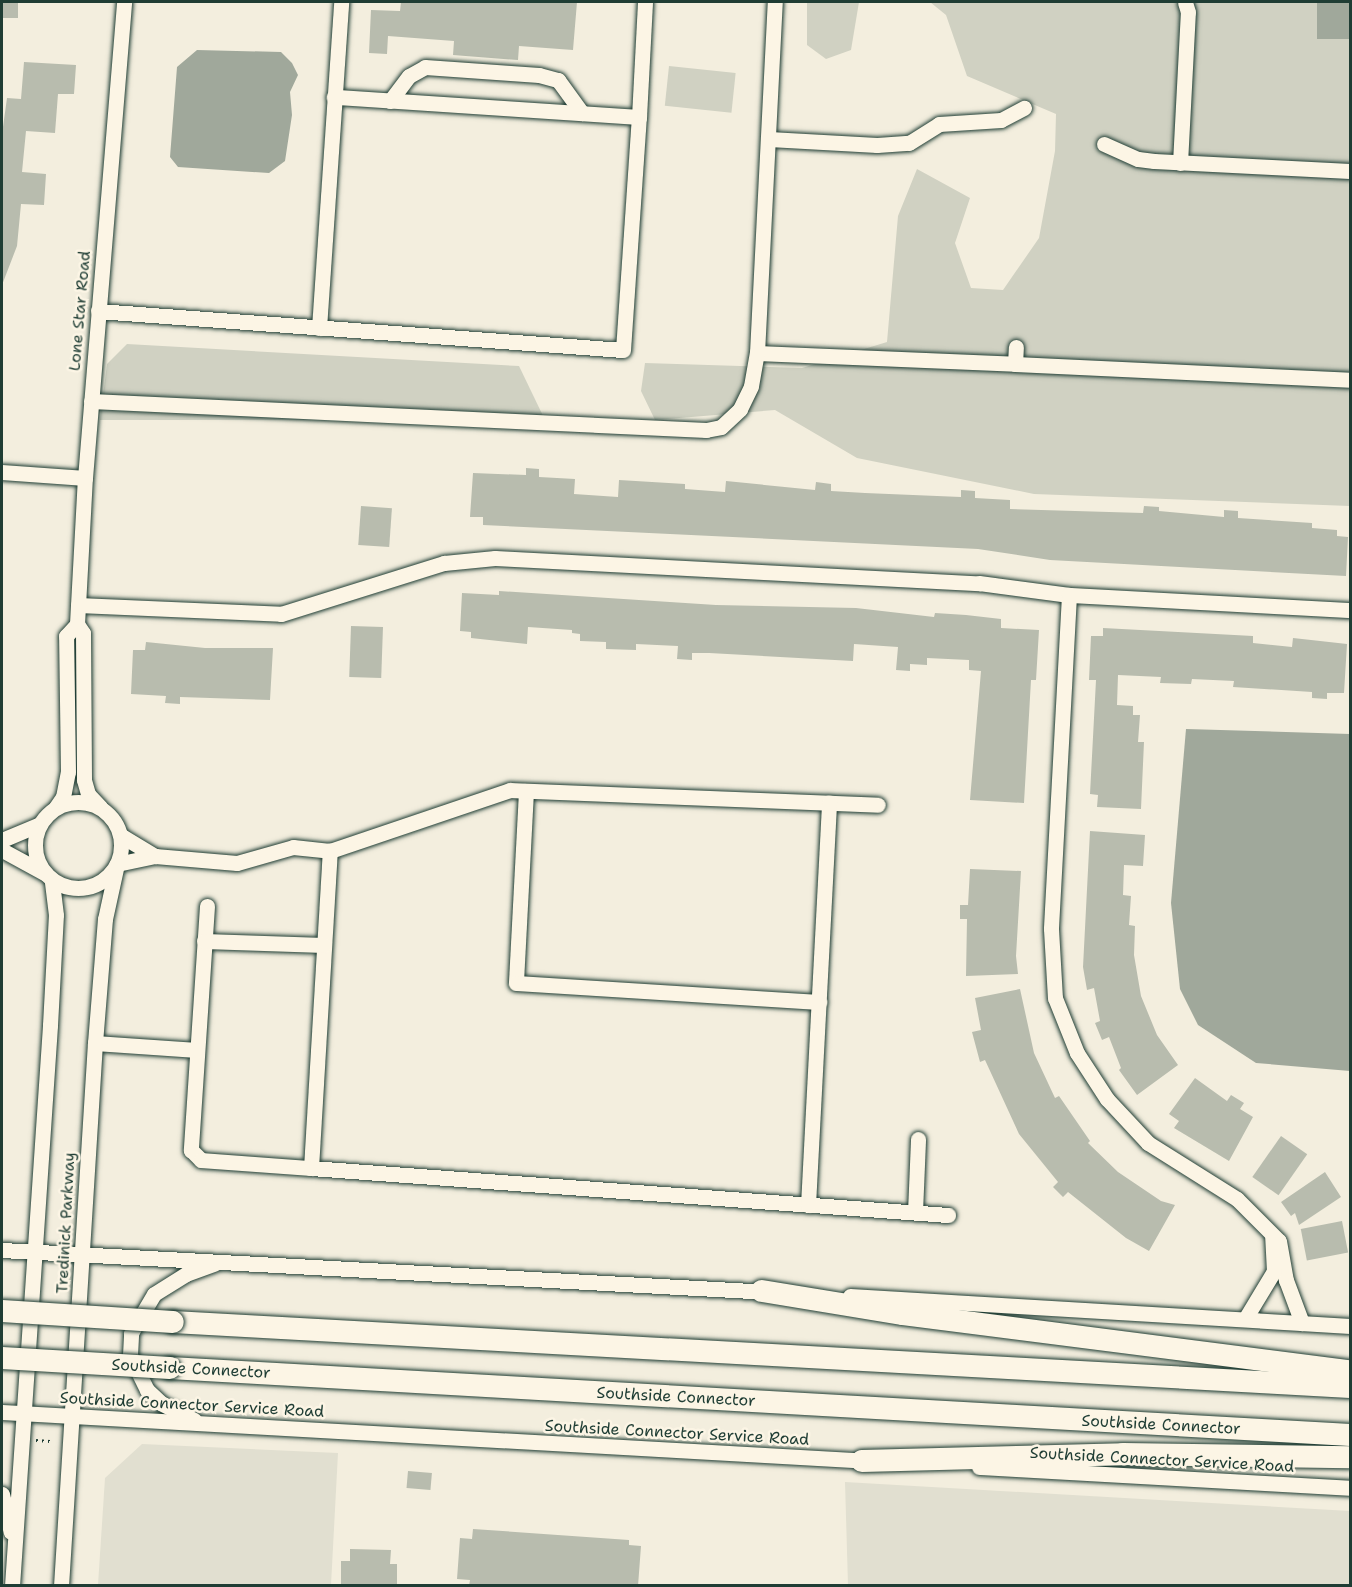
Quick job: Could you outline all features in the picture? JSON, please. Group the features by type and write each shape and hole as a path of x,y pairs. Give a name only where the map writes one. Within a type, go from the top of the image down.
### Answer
{"highway":[{"path":"762,1291 903,1314 1350,1371"},
{"path":"2,1311 1350,1387"},
{"name":"Southside Connector","path":"2,1358 1350,1436"},
{"path":"862,1461 1134,1454 1350,1457"}],"street":[{"name":"Lone Star Road","path":"56,807 63,796 68,772 66,636 76,624 78,605 85,478 124,2"},
{"path":"319,328 341,2"},
{"path":"98,311 623,350 645,2"},
{"path":"91,401 706,430 721,427 741,409 751,386 757,353 776,2"},
{"path":"1180,163 1188,12 1185,2"},
{"path":"390,100 409,76 425,67 459,69 539,75 558,80 582,113"},
{"path":"334,97 639,117"},
{"path":"769,139 877,145 909,143 939,124 1001,120 1024,108"},
{"path":"1104,144 1138,159 1350,171"},
{"path":"1015,364 1016,347"},
{"path":"757,353 1350,380"},
{"path":"2,472 85,478"},
{"path":"78,605 281,614 444,563 495,558 979,583 1069,595 1350,610"},
{"path":"1069,595 1051,929 1055,998 1077,1053 1107,1099 1148,1143 1237,1199 1272,1236 1283,1252 1286,1280 1302,1323"},
{"name":"Lone Star Road","path":"76,624 83,633 84,780 88,794 100,807"},
{"path":"2,850 69,887 88,887 100,882 117,864 155,856 237,863 294,846 330,851 510,790 878,805"},
{"path":"526,791 516,983 819,1002"},
{"path":"2,840 40,824 56,807 78,801 100,807 109,815 120,835 155,856"},
{"path":"808,1205 828,803"},
{"path":"40,824 36,856 49,877"},
{"path":"117,864 120,835"},
{"path":"311,1168 330,851"},
{"name":"Tredinick Parkway","path":"61,1586 75,1416 81,1254 95,1043 105,919 117,864"},
{"name":"Tredinick Parkway","path":"12,1586 56,915 49,877"},
{"path":"207,906 191,1150 201,1160 948,1215"},
{"path":"204,940 324,945"},
{"path":"95,1043 197,1050"},
{"path":"915,1212 918,1139"},
{"path":"1245,1319 1274,1271 1272,1236"},
{"path":"2,1250 762,1291 1350,1326"},
{"path":"201,1423 161,1403 147,1390 130,1355 131,1333 154,1294 186,1274 223,1261"},
{"name":"Southside Connector Service Road","path":"2,1412 1350,1488"},
{"path":"2,1494 15,1546"}],"path":[{"path":"32,1440 50,1442"}],"shaded area":[{"path":"807,2 859,2 851,50 826,59 807,45"},
{"path":"930,2 1350,2 1350,506 1034,494 857,458 775,410 655,420 641,391 645,363 802,368 887,342 898,216 917,169 970,198 955,243 971,288 1003,290 1039,238 1055,151 1056,114 967,76 946,15"},
{"path":"1317,2 1350,2 1350,39 1317,39"},
{"path":"197,50 281,52 292,63 298,75 290,92 292,115 285,161 269,173 178,167 170,157 177,67"},
{"path":"669,66 736,73 731,113 665,106"},
{"path":"127,344 519,366 545,420 100,420 107,364"},
{"path":"1186,729 1350,734 1350,1071 1256,1063 1198,1025 1180,989 1171,903"},
{"path":"142,1444 338,1453 331,1585 98,1585 105,1478"},
{"path":"845,1482 1350,1511 1350,1585 848,1585"}],"building":[{"path":"2,2 18,2 18,18 2,18"},
{"path":"401,2 577,2 573,50 519,46 518,60 453,55 454,41 388,36 387,54 369,53 371,10 400,11"},
{"path":"24,62 76,65 74,94 58,94 55,133 26,131 22,172 46,174 44,205 21,204 17,246 2,285 2,134 7,98 21,99"},
{"path":"526,468 539,469 539,477 575,479 574,494 618,497 619,480 685,484 685,489 725,492 726,481 815,490 816,482 831,484 831,491 865,493 961,497 961,490 975,491 975,498 1010,500 1010,509 1143,513 1144,506 1159,507 1159,511 1224,517 1224,510 1238,511 1238,518 1312,523 1312,528 1337,530 1337,536 1348,537 1346,576 1050,560 978,549 483,525 483,517 470,517 473,473 526,475"},
{"path":"361,506 392,508 389,547 358,545"},
{"path":"499,591 716,605 856,608 934,617 935,613 966,615 1001,619 1001,628 1039,630 1036,680 1031,680 1024,803 970,800 981,671 969,670 969,660 927,658 927,665 910,664 910,671 896,670 898,647 854,644 853,661 709,653 692,653 692,660 677,659 678,646 636,644 636,650 606,649 606,642 580,641 580,634 572,633 572,630 528,627 527,644 471,638 471,632 460,631 462,593 499,595"},
{"path":"351,626 383,627 381,678 349,677"},
{"path":"1103,628 1253,636 1253,643 1292,647 1293,638 1347,644 1344,693 1327,693 1327,699 1312,698 1312,692 1233,687 1234,681 1192,679 1191,684 1160,683 1161,677 1118,675 1117,705 1133,706 1133,715 1140,715 1138,742 1144,742 1141,809 1097,807 1098,795 1090,794 1096,680 1089,680 1091,636 1103,636"},
{"path":"146,642 205,648 273,648 270,700 180,697 180,704 165,703 166,696 131,694 133,650 145,650"},
{"path":"1090,831 1145,835 1143,866 1124,865 1123,895 1131,896 1129,925 1135,926 1134,955 1141,996 1157,1035 1178,1065 1137,1095 1119,1070 1121,1068 1109,1037 1102,1040 1095,1023 1100,1021 1094,988 1087,990 1083,967"},
{"path":"970,869 1021,871 1016,956 1018,974 966,976 967,919 960,919 960,905 968,905"},
{"path":"1020,989 1034,1053 1055,1098 1059,1096 1090,1141 1088,1143 1118,1172 1161,1201 1175,1205 1149,1251 1126,1238 1068,1192 1063,1197 1053,1187 1058,1182 1019,1134 985,1060 980,1062 972,1032 981,1030 975,998"},
{"path":"1195,1078 1227,1101 1231,1095 1244,1103 1240,1109 1253,1117 1229,1161 1174,1128 1179,1121 1169,1114"},
{"path":"1281,1136 1307,1154 1279,1195 1252,1177"},
{"path":"1325,1172 1341,1197 1299,1225 1295,1213 1291,1216 1281,1202"},
{"path":"1342,1221 1348,1252 1307,1260 1301,1229"},
{"path":"408,1471 432,1473 430,1490 407,1488"},
{"path":"473,1529 629,1540 629,1545 641,1546 638,1586 469,1586 470,1580 457,1579 460,1538 472,1539"},
{"path":"350,1549 391,1550 390,1564 397,1564 397,1586 341,1586 341,1561 350,1561"}]}
